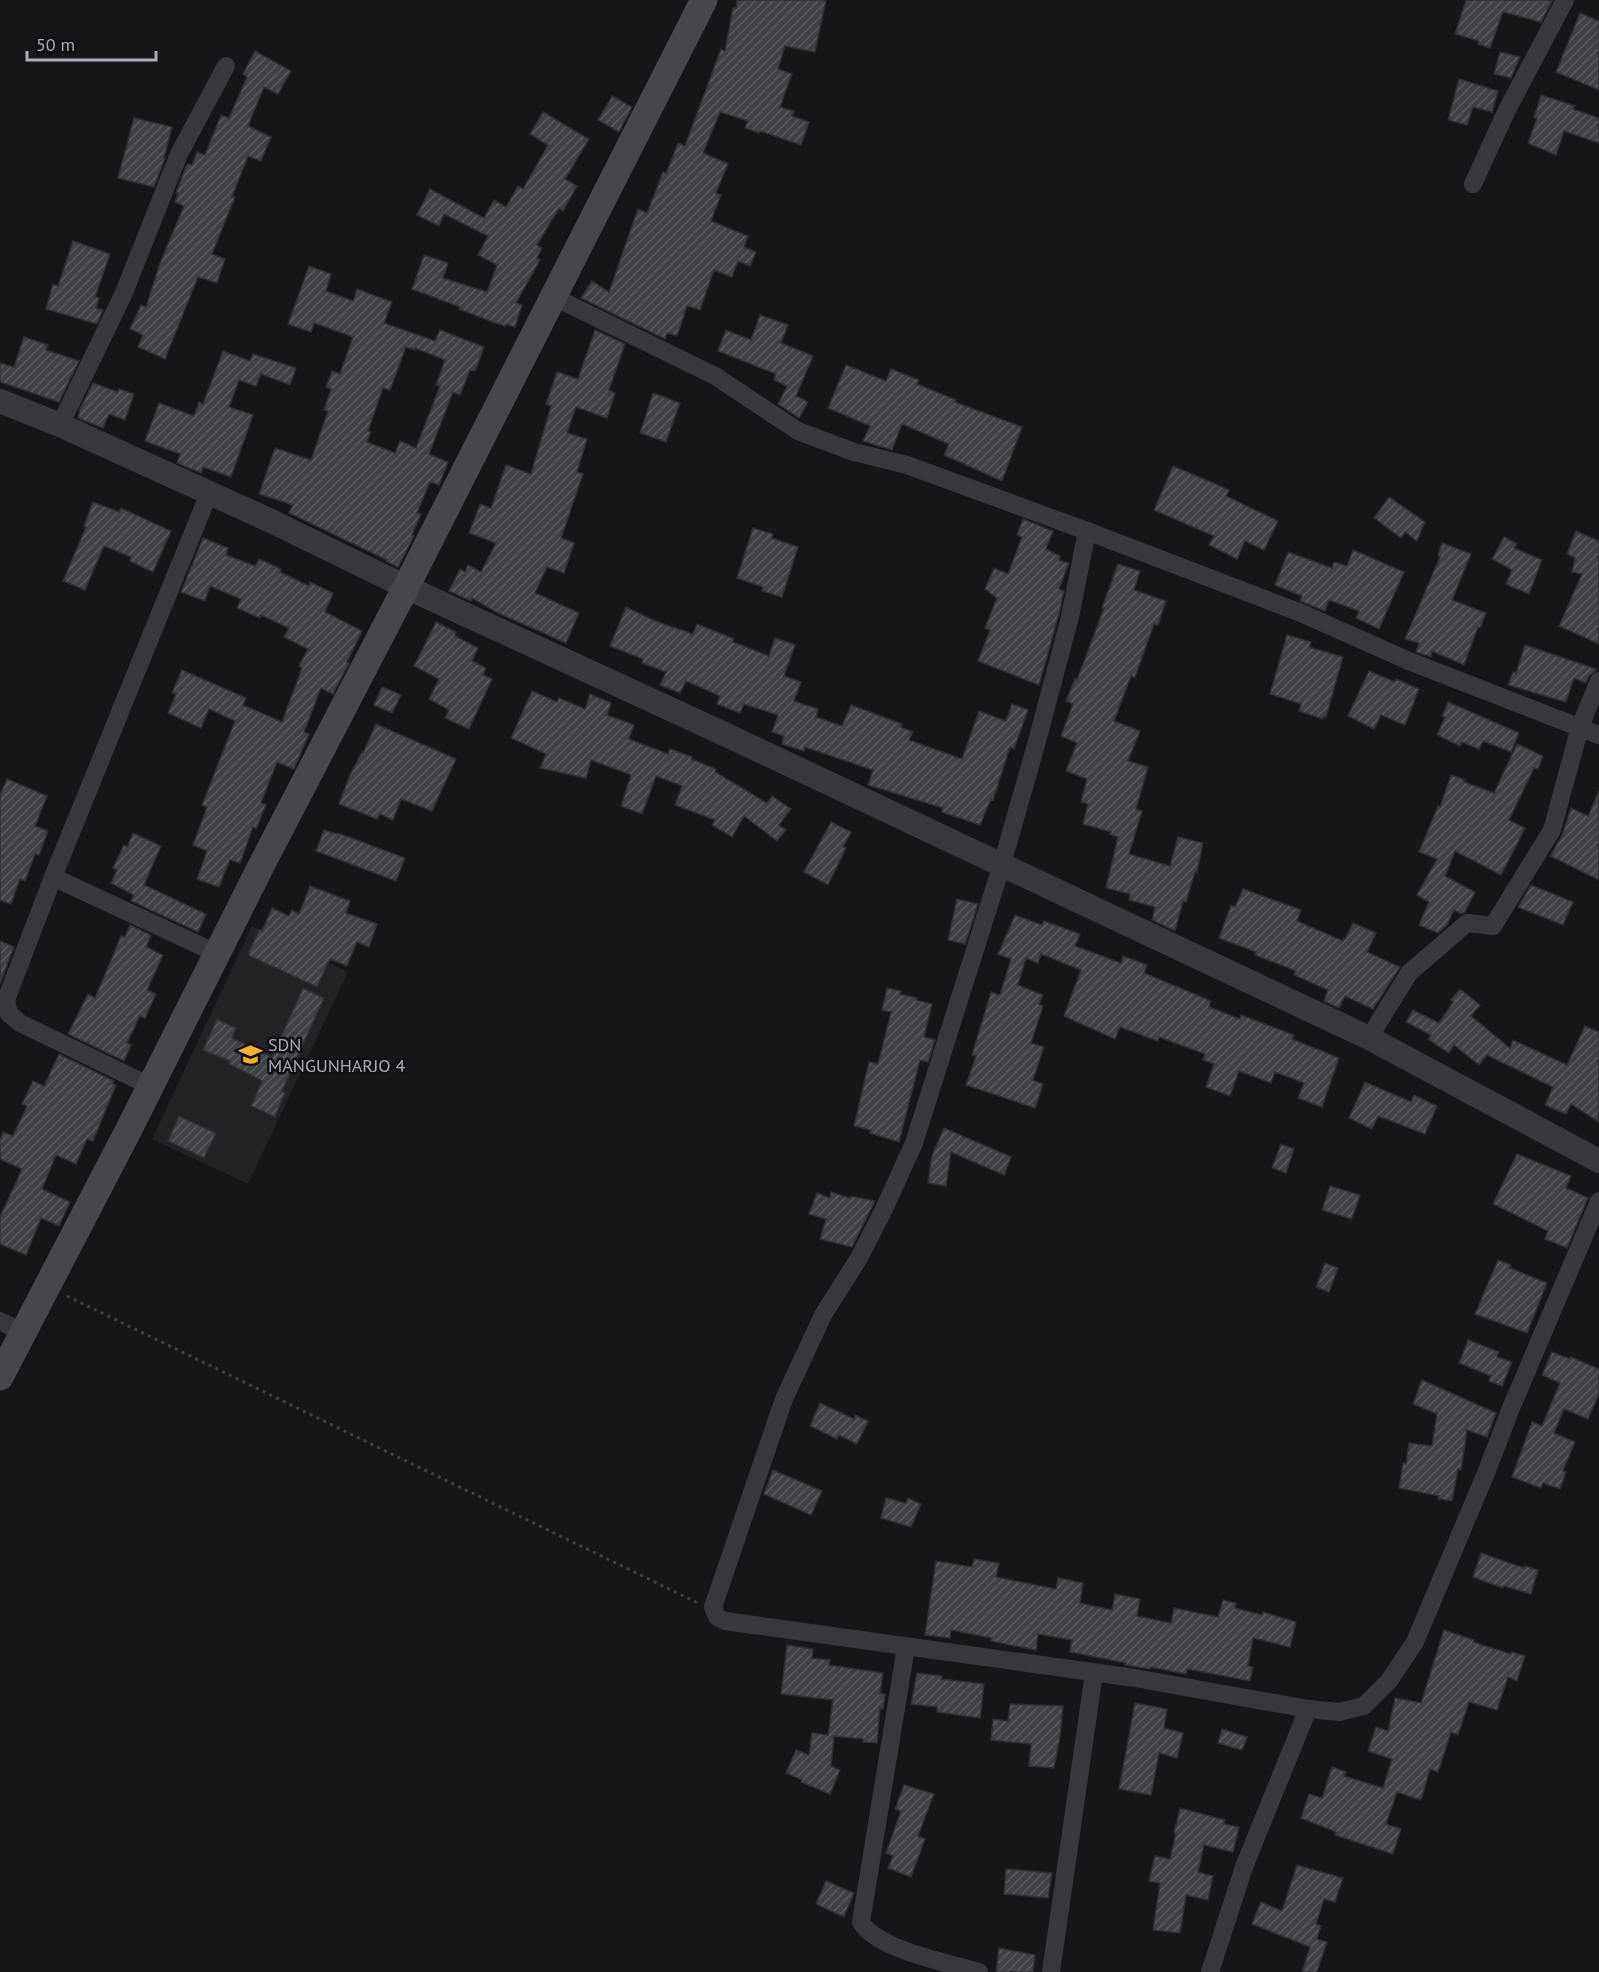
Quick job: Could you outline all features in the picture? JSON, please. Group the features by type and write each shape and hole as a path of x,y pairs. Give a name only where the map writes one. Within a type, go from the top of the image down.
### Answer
{"main road":[{"path":"0,1377 11,1327 46,1286 406,587 704,0"}],"street":[{"path":"1473,184 1507,110 1565,0"},
{"path":"60,425 123,295 179,154 226,66"},
{"path":"554,297 715,376 798,431 854,452 907,465 1088,531 1300,613 1408,661 1599,735"},
{"path":"0,401 60,425 271,521 406,587 1002,864 1369,1038 1599,1161"},
{"path":"150,1086 20,1023 9,1014 6,1000 53,877 209,493"},
{"path":"1088,531 1070,617 1002,864 914,1143 859,1258 823,1315 784,1399 713,1607 717,1617 725,1621 1135,1678 1308,1708 1339,1712 1364,1706 1389,1681 1415,1642 1599,1201"},
{"path":"1369,1038 1409,973 1467,923 1494,926 1552,830 1580,727 1599,681"},
{"path":"53,877 216,953"},
{"path":"906,1647 861,1922 867,1931 887,1944 980,1972"},
{"path":"1051,1972 1094,1673"},
{"path":"1210,1972 1244,1867 1308,1708"}],"path":[{"path":"46,1286 695,1602 713,1607"}],"shaded area":[{"name":"SDN MANGUNHARJO 4","path":"252,926 348,972 248,1184 152,1139"}],"building":[{"path":"737,0 826,0 815,52 785,46 778,69 792,74 780,107 794,111 792,116 809,122 801,145 745,128 748,121 720,112 703,153 728,164 716,193 721,195 711,221 748,236 744,247 756,252 750,266 738,261 732,277 714,270 700,310 687,306 677,336 667,333 665,339 581,298 592,281 609,292 638,209 647,213 663,172 666,174 678,143 685,146 721,49 725,51 733,8 736,8"},
{"path":"1466,0 1552,1 1541,22 1503,12 1490,48 1478,44 1479,41 1455,34"},
{"path":"1580,13 1599,21 1599,90 1556,72"},
{"path":"255,51 291,71 278,94 264,87 248,126 271,137 261,161 248,156 232,197 235,197 212,254 225,259 217,283 198,277 165,359 138,347 143,335 130,329 141,305 146,307 160,263 184,206 175,202 187,164 192,165 197,152 205,155 221,115 229,118 247,77 243,74"},
{"path":"1500,52 1520,57 1511,78 1494,74"},
{"path":"1459,79 1498,91 1492,112 1473,107 1467,125 1448,120"},
{"path":"1541,95 1575,106 1573,109 1599,118 1599,143 1564,131 1556,155 1528,143 1537,118 1534,117"},
{"path":"612,96 632,107 619,132 598,120"},
{"path":"543,112 589,139 565,179 577,186 563,211 559,208 537,245 542,248 537,258 540,260 516,303 522,305 515,327 490,321 412,289 424,255 448,263 443,278 487,292 497,265 478,255 488,236 444,214 439,226 417,215 430,189 484,218 494,200 506,207 518,186 523,189 548,145 530,134"},
{"path":"134,118 172,127 165,158 154,187 118,178"},
{"path":"73,241 110,254 95,297 99,298 96,308 103,310 97,324 46,309 53,284 58,286"},
{"path":"309,266 331,274 326,291 353,301 357,289 392,302 384,323 435,341 440,330 484,347 475,371 470,370 460,395 453,392 429,454 448,462 439,485 430,482 417,513 421,514 412,535 414,536 398,567 289,513 293,505 259,494 275,448 311,460 328,411 324,410 331,389 326,387 332,371 340,374 353,337 314,323 311,332 288,324","holes":["406,347 415,350 415,348 445,360 436,385 440,386 416,448 400,441 395,453 367,442 371,432 368,431 383,388 390,390"]},
{"path":"760,315 788,325 781,343 813,356 796,396 808,402 799,418 778,404 787,386 774,380 776,374 718,351 726,330 751,340"},
{"path":"595,330 625,344 609,390 615,393 607,418 576,407 567,433 587,439 577,472 583,474 561,538 574,543 564,573 547,567 535,593 579,613 566,643 498,613 472,598 471,601 449,591 460,569 465,572 468,565 481,572 496,543 469,533 480,504 491,508 506,465 531,474 551,406 546,404 557,372 578,379"},
{"path":"24,337 48,345 46,350 79,361 59,402 0,382 0,363 14,367"},
{"path":"223,351 250,361 253,354 296,368 290,385 261,374 256,386 239,380 229,407 253,415 231,477 203,467 201,473 177,463 180,454 145,441 159,403 194,416 199,402 203,404"},
{"path":"846,365 886,381 891,369 919,380 917,384 956,400 955,402 1022,427 1002,481 944,455 949,444 902,424 892,450 863,441 870,426 828,408"},
{"path":"93,383 118,392 119,389 134,394 125,420 109,414 103,428 78,418"},
{"path":"653,393 680,403 666,442 640,433"},
{"path":"1173,466 1229,490 1226,496 1278,521 1264,550 1245,541 1237,559 1209,545 1214,536 1154,510"},
{"path":"1389,497 1425,522 1417,541 1405,532 1401,538 1374,518"},
{"path":"93,502 119,512 121,508 171,531 153,572 130,561 131,557 104,546 85,590 63,581 86,527 84,526"},
{"path":"1023,519 1053,531 1046,549 1060,556 1059,560 1069,563 1059,589 1064,591 1039,685 978,661 990,630 985,628 997,598 985,589 994,568 1008,574 1022,537 1017,535"},
{"path":"753,528 773,534 772,538 798,547 782,597 762,591 763,587 737,578"},
{"path":"1576,531 1599,541 1599,644 1559,626 1582,574 1572,572 1575,558 1567,554"},
{"path":"1504,537 1517,544 1514,548 1542,560 1529,594 1506,584 1512,570 1492,559"},
{"path":"203,538 228,548 226,555 255,566 259,559 309,586 310,582 333,593 325,612 362,631 333,694 321,688 304,732 309,734 294,769 277,762 261,803 266,805 256,829 253,827 240,863 230,860 219,887 197,879 207,851 193,845 207,807 202,805 235,721 209,709 201,728 168,713 176,694 172,693 182,670 246,698 243,705 282,722 302,668 299,666 308,649 284,637 289,628 261,615 260,618 237,608 241,599 210,586 205,601 181,592"},
{"path":"1442,543 1471,554 1452,600 1486,613 1480,628 1478,627 1464,665 1432,651 1431,657 1416,652 1419,643 1405,639 1440,557 1438,555"},
{"path":"1353,550 1404,572 1379,629 1356,618 1359,611 1329,600 1325,611 1300,601 1302,596 1275,585 1288,552 1332,568 1334,562 1347,566"},
{"path":"1118,564 1140,571 1134,590 1166,601 1158,625 1154,624 1135,677 1131,676 1114,721 1140,731 1128,761 1148,767 1136,809 1142,811 1129,854 1170,866 1178,837 1203,843 1197,872 1195,872 1186,902 1183,901 1175,931 1152,920 1155,907 1129,900 1130,894 1106,888 1118,837 1110,834 1111,832 1083,824 1088,804 1081,802 1087,779 1066,771 1077,743 1061,736 1073,704 1066,701 1075,679 1077,680"},
{"path":"626,607 655,621 693,634 697,624 734,639 733,642 769,656 775,638 795,645 784,676 801,682 794,701 818,709 816,717 842,726 851,705 902,724 901,727 913,732 909,740 962,759 979,711 1006,721 1012,704 1028,710 1014,749 1010,747 993,800 991,799 980,825 942,812 943,808 868,785 873,770 805,747 804,751 782,744 784,736 772,732 778,715 744,704 740,713 717,704 720,696 686,681 680,693 660,685 666,672 642,663 643,659 610,646"},
{"path":"436,622 456,632 455,636 478,648 472,661 486,668 483,675 492,679 469,729 445,718 449,710 429,699 439,679 414,666"},
{"path":"1287,635 1311,642 1309,647 1343,657 1326,717 1324,716 1323,719 1299,711 1301,704 1270,694"},
{"path":"1525,645 1596,669 1586,683 1574,678 1566,702 1508,685 1513,672 1516,673"},
{"path":"1369,671 1419,689 1405,725 1381,715 1374,729 1348,716"},
{"path":"382,687 401,695 392,713 374,705"},
{"path":"532,691 557,702 559,698 585,709 590,694 611,703 607,715 634,725 629,739 668,754 670,749 692,757 691,759 716,769 715,772 767,803 772,796 791,809 779,825 786,830 777,841 744,816 732,837 712,825 715,820 675,805 682,786 656,776 642,814 621,806 631,775 591,760 586,778 540,768 546,754 511,738"},
{"path":"1448,702 1519,733 1511,752 1483,741 1479,749 1462,742 1460,746 1437,735 1445,717 1442,716"},
{"path":"376,724 456,759 432,811 401,799 393,820 380,814 377,819 339,804 349,777"},
{"path":"1517,744 1543,756 1538,769 1534,768 1509,820 1525,828 1501,875 1455,851 1445,876 1475,892 1465,912 1461,914 1454,910 1447,925 1438,933 1419,925 1429,902 1417,895 1437,859 1419,852 1438,806 1440,807 1451,775 1494,793"},
{"path":"7,779 47,796 35,826 48,831 39,855 35,854 25,881 20,879 11,904 0,900 0,795"},
{"path":"1599,791 1599,880 1550,856 1562,836 1571,808 1588,816"},
{"path":"831,822 851,832 828,885 804,872"},
{"path":"324,830 405,858 396,881 316,851"},
{"path":"133,833 161,846 144,885 206,914 198,932 131,901 134,895 111,883 117,870 113,868 124,845 127,847"},
{"path":"1531,885 1573,902 1563,925 1518,907"},
{"path":"310,886 350,901 346,913 377,924 369,947 357,942 347,966 330,959 317,987 248,955 272,908 289,916 292,910 299,914"},
{"path":"1243,889 1301,910 1297,921 1343,941 1353,923 1376,933 1367,952 1400,967 1373,1009 1345,996 1339,1008 1324,1001 1328,990 1294,975 1296,971 1219,938 1231,905 1235,907"},
{"path":"957,899 978,904 965,944 948,940"},
{"path":"1015,915 1042,925 1044,921 1080,934 1075,946 1121,963 1123,956 1147,965 1144,973 1211,1001 1209,1007 1240,1019 1241,1015 1294,1035 1292,1039 1339,1058 1322,1107 1298,1098 1304,1083 1275,1072 1271,1083 1239,1071 1230,1096 1206,1087 1214,1064 1203,1060 1205,1054 1159,1037 1158,1041 1120,1027 1115,1039 1064,1016 1081,970 1041,954 1038,963 1026,958 1018,985 1043,995 1039,1004 1043,1006 1031,1043 1044,1047 1033,1080 1043,1084 1035,1108 966,1085 976,1056 972,1055 991,992 1000,995 1011,959 998,954"},
{"path":"130,925 151,935 146,947 163,955 147,990 156,994 145,1018 140,1016 127,1043 131,1045 124,1061 68,1034 88,994 95,998 121,936 125,937"},
{"path":"0,941 14,947 0,984"},
{"path":"303,988 324,998 282,1091 285,1093 275,1117 251,1106 262,1081 229,1064 230,1061 203,1050 217,1019 236,1028 232,1038 272,1057"},
{"path":"887,988 901,991 900,994 932,1004 924,1037 935,1040 928,1062 920,1060 899,1142 870,1133 871,1130 854,1126 869,1062 878,1064 891,1012 882,1010"},
{"path":"1460,989 1480,1005 1471,1016 1510,1048 1513,1040 1567,1065 1585,1026 1599,1032 1599,1122 1571,1104 1566,1114 1545,1105 1553,1087 1487,1055 1479,1065 1454,1045 1449,1053 1428,1039 1431,1035 1406,1022 1413,1010 1439,1023 1453,1002 1451,1000"},
{"path":"59,1054 114,1081 113,1084 116,1085 93,1141 87,1139 76,1164 56,1155 42,1189 70,1202 59,1226 41,1218 26,1255 0,1244 0,1217 22,1169 0,1159 0,1140 3,1132 13,1136 27,1106 22,1104 33,1081 44,1086"},
{"path":"1365,1082 1411,1102 1414,1095 1437,1106 1425,1134 1378,1116 1372,1129 1349,1118"},
{"path":"179,1116 216,1133 204,1158 168,1141"},
{"path":"944,1128 1011,1157 1004,1175 951,1152 946,1186 928,1183 932,1156"},
{"path":"1281,1144 1294,1149 1286,1173 1272,1168"},
{"path":"1517,1154 1571,1176 1566,1188 1588,1198 1567,1248 1545,1239 1548,1231 1493,1204"},
{"path":"1330,1186 1360,1195 1352,1219 1322,1210"},
{"path":"831,1192 850,1198 851,1196 875,1201 852,1247 820,1239 826,1219 809,1214 817,1193 830,1198"},
{"path":"1498,1260 1511,1265 1510,1268 1547,1283 1527,1333 1475,1314"},
{"path":"1325,1263 1338,1268 1329,1292 1316,1287"},
{"path":"1468,1340 1499,1352 1497,1357 1512,1362 1502,1386 1489,1381 1491,1376 1459,1363"},
{"path":"1552,1352 1599,1369 1599,1394 1588,1419 1564,1409 1554,1433 1575,1442 1563,1471 1566,1472 1560,1489 1543,1483 1541,1488 1512,1477 1532,1422 1542,1426 1560,1383 1542,1375"},
{"path":"1422,1380 1496,1413 1487,1437 1467,1430 1461,1470 1458,1469 1452,1501 1399,1488 1409,1443 1432,1446 1437,1414 1413,1404"},
{"path":"820,1403 854,1419 855,1415 868,1421 857,1444 839,1435 837,1439 810,1426"},
{"path":"773,1470 822,1491 811,1515 764,1494"},
{"path":"886,1498 906,1503 908,1498 921,1504 911,1527 881,1518"},
{"path":"1481,1553 1524,1568 1525,1566 1538,1570 1531,1594 1504,1586 1503,1588 1473,1577"},
{"path":"974,1559 999,1563 996,1577 1056,1589 1058,1578 1083,1583 1080,1603 1112,1610 1115,1594 1140,1599 1137,1616 1171,1623 1174,1608 1218,1617 1223,1600 1236,1603 1235,1608 1262,1615 1263,1612 1296,1622 1290,1647 1253,1638 1248,1666 1253,1667 1250,1681 1187,1669 1186,1674 1151,1667 1150,1669 1125,1665 1126,1663 1070,1652 1072,1640 1038,1634 1036,1650 951,1630 950,1638 925,1635 936,1561 972,1567"},
{"path":"1444,1630 1474,1640 1473,1642 1525,1656 1517,1681 1508,1677 1497,1710 1469,1702 1458,1735 1451,1732 1438,1772 1430,1769 1421,1800 1397,1792 1386,1824 1401,1829 1393,1854 1335,1835 1336,1832 1301,1818 1309,1794 1322,1798 1332,1767 1346,1772 1344,1776 1383,1788 1392,1759 1368,1751 1376,1727 1388,1731 1395,1698 1421,1703"},
{"path":"787,1645 813,1649 812,1658 830,1660 829,1665 883,1673 880,1694 885,1694 883,1709 880,1708 877,1743 834,1736 831,1766 840,1770 830,1794 786,1773 796,1750 809,1755 812,1733 828,1735 833,1700 781,1694"},
{"path":"917,1673 942,1676 941,1679 984,1684 980,1718 937,1712 937,1707 911,1704"},
{"path":"1135,1703 1167,1709 1164,1728 1183,1733 1177,1758 1159,1753 1151,1795 1119,1789"},
{"path":"1010,1704 1063,1706 1054,1768 1029,1766 1031,1744 991,1740 993,1719 1008,1721"},
{"path":"1222,1729 1247,1737 1242,1750 1218,1743"},
{"path":"904,1785 934,1794 918,1836 925,1839 911,1877 888,1868 893,1856 886,1853 901,1811 895,1809"},
{"path":"1180,1808 1225,1820 1224,1824 1239,1827 1233,1852 1204,1845 1198,1872 1213,1876 1208,1900 1186,1895 1180,1933 1153,1930 1160,1883 1149,1881 1155,1856 1170,1859"},
{"path":"1297,1865 1343,1878 1335,1902 1324,1899 1316,1924 1321,1926 1317,1939 1327,1942 1317,1972 1302,1972 1310,1947 1252,1924 1261,1902 1282,1911"},
{"path":"1006,1869 1052,1873 1048,1898 1004,1894"},
{"path":"826,1881 854,1893 844,1917 816,1904"},
{"path":"999,1948 1035,1955 1033,1972 996,1972"}],"place":[{"name":"SDN MANGUNHARJO 4","path":"250,1055"}]}
